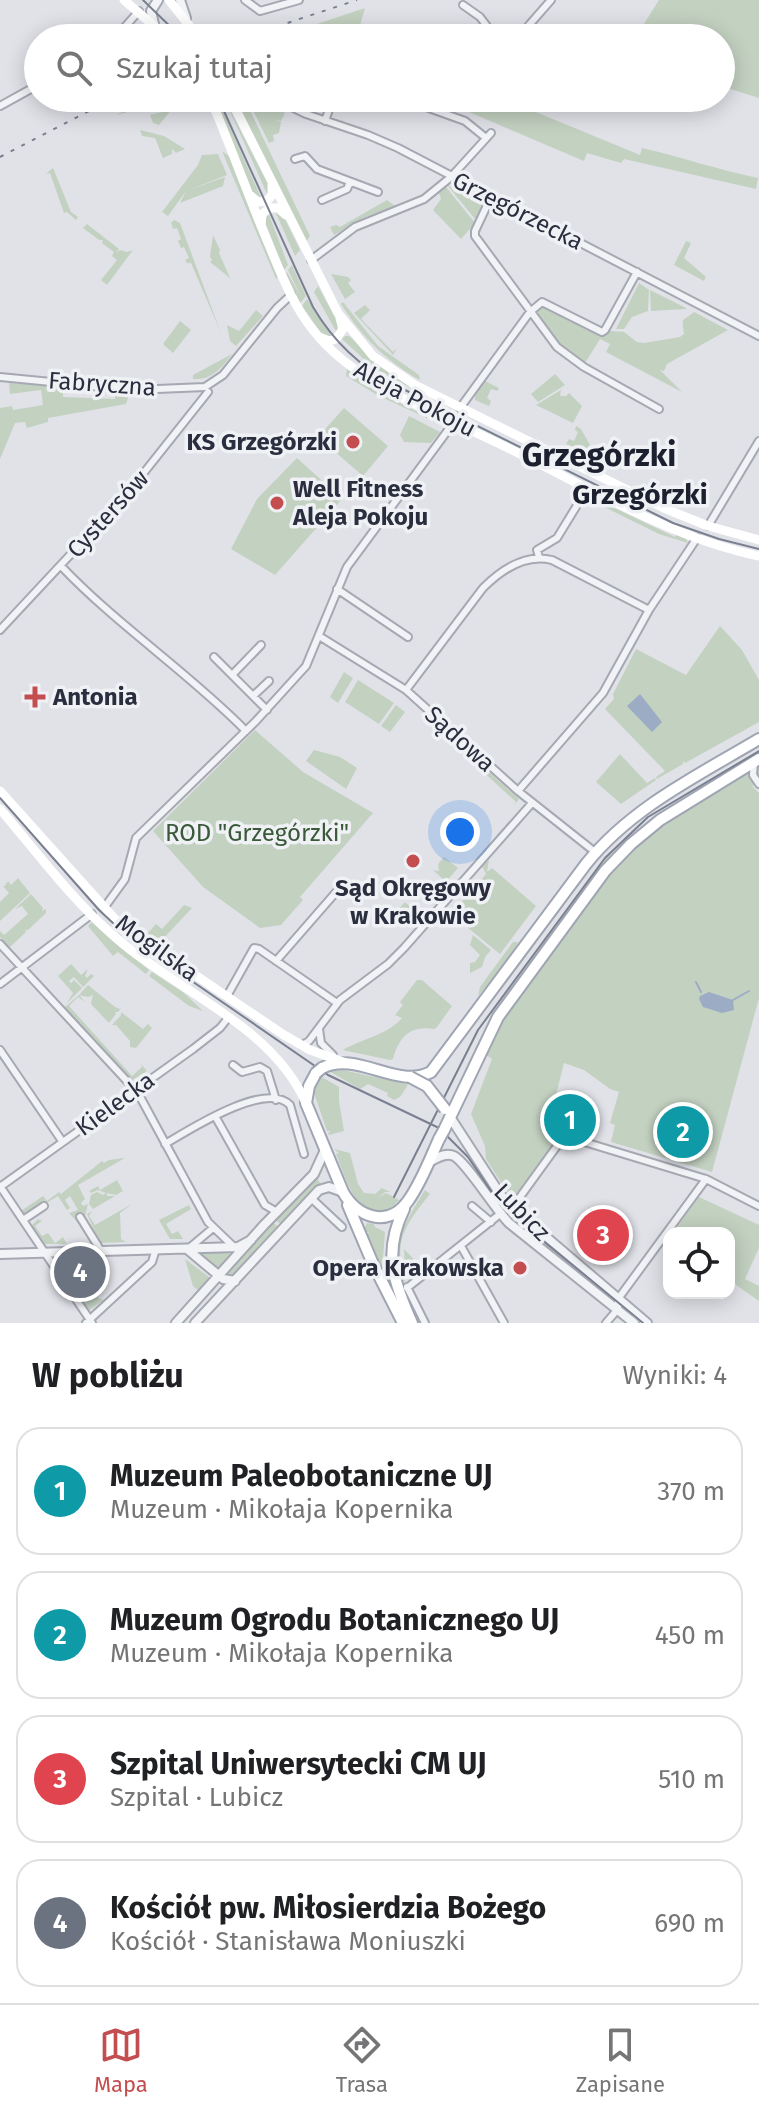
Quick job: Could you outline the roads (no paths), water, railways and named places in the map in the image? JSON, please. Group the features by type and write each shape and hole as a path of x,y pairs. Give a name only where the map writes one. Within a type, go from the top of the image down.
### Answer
{"main road":[{"path":"124,0 155,24"},
{"path":"169,0 190,24"},
{"name":"Aleja Pokoju","path":"216,112 291,295 315,332 334,353 364,375 642,514 697,538 759,556"},
{"name":"Aleja Pokoju","path":"237,112 338,313 370,352 389,369 460,408 648,500 708,526 759,540"},
{"path":"245,186 255,200 264,202 272,193 269,178"},
{"path":"263,231 261,216 271,207 280,209 291,221"},
{"path":"315,332 327,341 336,339 343,327 338,313"},
{"path":"642,514 637,505 641,500 648,500"},
{"path":"410,1077 431,1072 595,852 643,808 759,739"},
{"path":"412,1323 391,1256 392,1237 442,1134 448,1113 498,1017 605,871 631,844 660,820 756,761"},
{"name":"Mogilska","path":"0,791 104,908 139,937 299,1044 343,1062"},
{"name":"Mogilska","path":"0,809 92,914 125,946 228,1018 280,1060 306,1103"},
{"path":"403,1323 333,1189 325,1149 306,1103 308,1089 319,1071 343,1062 410,1077 427,1086 448,1113"},
{"path":"333,1189 354,1209 373,1218 389,1216 407,1204"}],"street":[{"path":"127,24 155,0"},
{"path":"155,0 151,12 155,24"},
{"path":"180,0 191,24"},
{"path":"245,0 260,11 299,0"},
{"path":"529,24 551,0"},
{"path":"463,5 476,13 485,24"},
{"path":"0,106 24,93"},
{"name":"Grzegórzecka","path":"302,112 398,148 758,333"},
{"path":"325,121 328,112"},
{"path":"310,261 351,229 424,199 451,177 488,135 465,121 440,112"},
{"path":"295,159 305,156 313,167 378,192"},
{"path":"322,200 347,189 350,182"},
{"path":"491,197 475,236 557,347 584,367 659,409"},
{"path":"460,408 530,312 542,302 602,332 637,272"},
{"path":"206,390 208,383 213,384 291,295"},
{"name":"Fabryczna","path":"0,377 133,390 206,390"},
{"name":"Cystersów","path":"0,630 127,494 206,390"},
{"path":"104,908 125,879 138,837 267,710 306,666 347,567 454,422"},
{"path":"708,526 759,441"},
{"path":"539,557 537,550 559,535 576,507"},
{"path":"518,791 603,693 649,610 697,538"},
{"path":"406,690 489,582 512,566 539,557 552,560 649,610"},
{"path":"61,566 103,608 214,700 246,731"},
{"path":"337,589 408,637"},
{"name":"Sądowa","path":"319,636 406,690 518,791 595,852"},
{"path":"232,675 261,645"},
{"path":"214,657 267,710"},
{"path":"253,696 269,681"},
{"path":"756,761 753,775 759,784"},
{"path":"299,1044 307,1043 337,1003 393,960 532,803"},
{"path":"276,961 337,891"},
{"path":"0,984 92,914"},
{"path":"0,944 134,1090 213,1228 234,1247"},
{"path":"227,996 254,948 337,1003"},
{"name":"Kielecka","path":"0,1187 193,1049 228,1018"},
{"path":"319,1029 322,1045 343,1062"},
{"path":"0,1050 62,1141"},
{"path":"233,1065 241,1072 260,1067 267,1071 276,1100"},
{"path":"165,1144 241,1104 265,1099 289,1103 304,1154"},
{"name":"Lubicz","path":"448,1113 512,1208 647,1323"},
{"path":"215,1116 265,1205 273,1211 280,1210"},
{"path":"512,1208 564,1138 706,1179 759,1206"},
{"path":"176,1323 314,1174 325,1149"},
{"name":"Lubicz","path":"429,1162 446,1155 456,1157 500,1214 634,1323"},
{"path":"606,1323 618,1309 618,1299 706,1179"},
{"path":"0,1187 89,1322 152,1262 156,1249"},
{"path":"195,1323 311,1198 333,1189"},
{"path":"311,1198 342,1227"},
{"path":"23,1220 44,1206"},
{"path":"472,1206 491,1222"},
{"path":"425,1323 402,1286 461,1246 500,1214"},
{"path":"80,1217 101,1251"},
{"path":"187,1249 213,1228"},
{"path":"0,1254 234,1247 243,1246 251,1240"},
{"path":"461,1246 504,1323"},
{"path":"187,1249 219,1276 231,1282 238,1278"}],"water":[{"path":"640,694 662,722 652,732 627,706"},
{"path":"709,992 733,1000 734,1010 722,1013 703,1007 700,996"}],"waterway":[{"path":"696,982 701,992"},
{"path":"733,1000 749,991"}],"tram line":[{"path":"143,0 168,24"},
{"path":"224,112 313,307 329,331 359,361 395,385 673,523 759,549"},
{"path":"394,1197 478,1030 605,858 648,817 759,751"},
{"path":"0,798 99,910 128,937 328,1075 439,1128 468,1157 511,1214 643,1323"}],"railway":[{"path":"284,24 357,0"},
{"path":"0,157 87,112"}],"place":[{"name":"KS Grzegórzki","path":"353,442"},
{"name":"Well Fitness Aleja Pokoju","path":"277,503"},
{"name":"Antonia","path":"35,697"},
{"name":"Sąd Okręgowy w Krakowie","path":"413,861"},
{"name":"Muzeum Paleobotaniczne UJ","path":"570,1120"},
{"name":"Muzeum Ogrodu Botanicznego UJ","path":"683,1132"},
{"name":"Szpital Uniwersytecki CM UJ","path":"603,1235"},
{"name":"Opera Krakowska","path":"520,1268"},
{"name":"Kościół pw. Miłosierdzia Bożego","path":"80,1272"}],"district":[{"name":"Grzegórzki","path":"599,455"},
{"name":"Grzegórzki","path":"640,494"}],"park label":[{"name":"ROD \"Grzegórzki\"","path":"257,833"}]}
